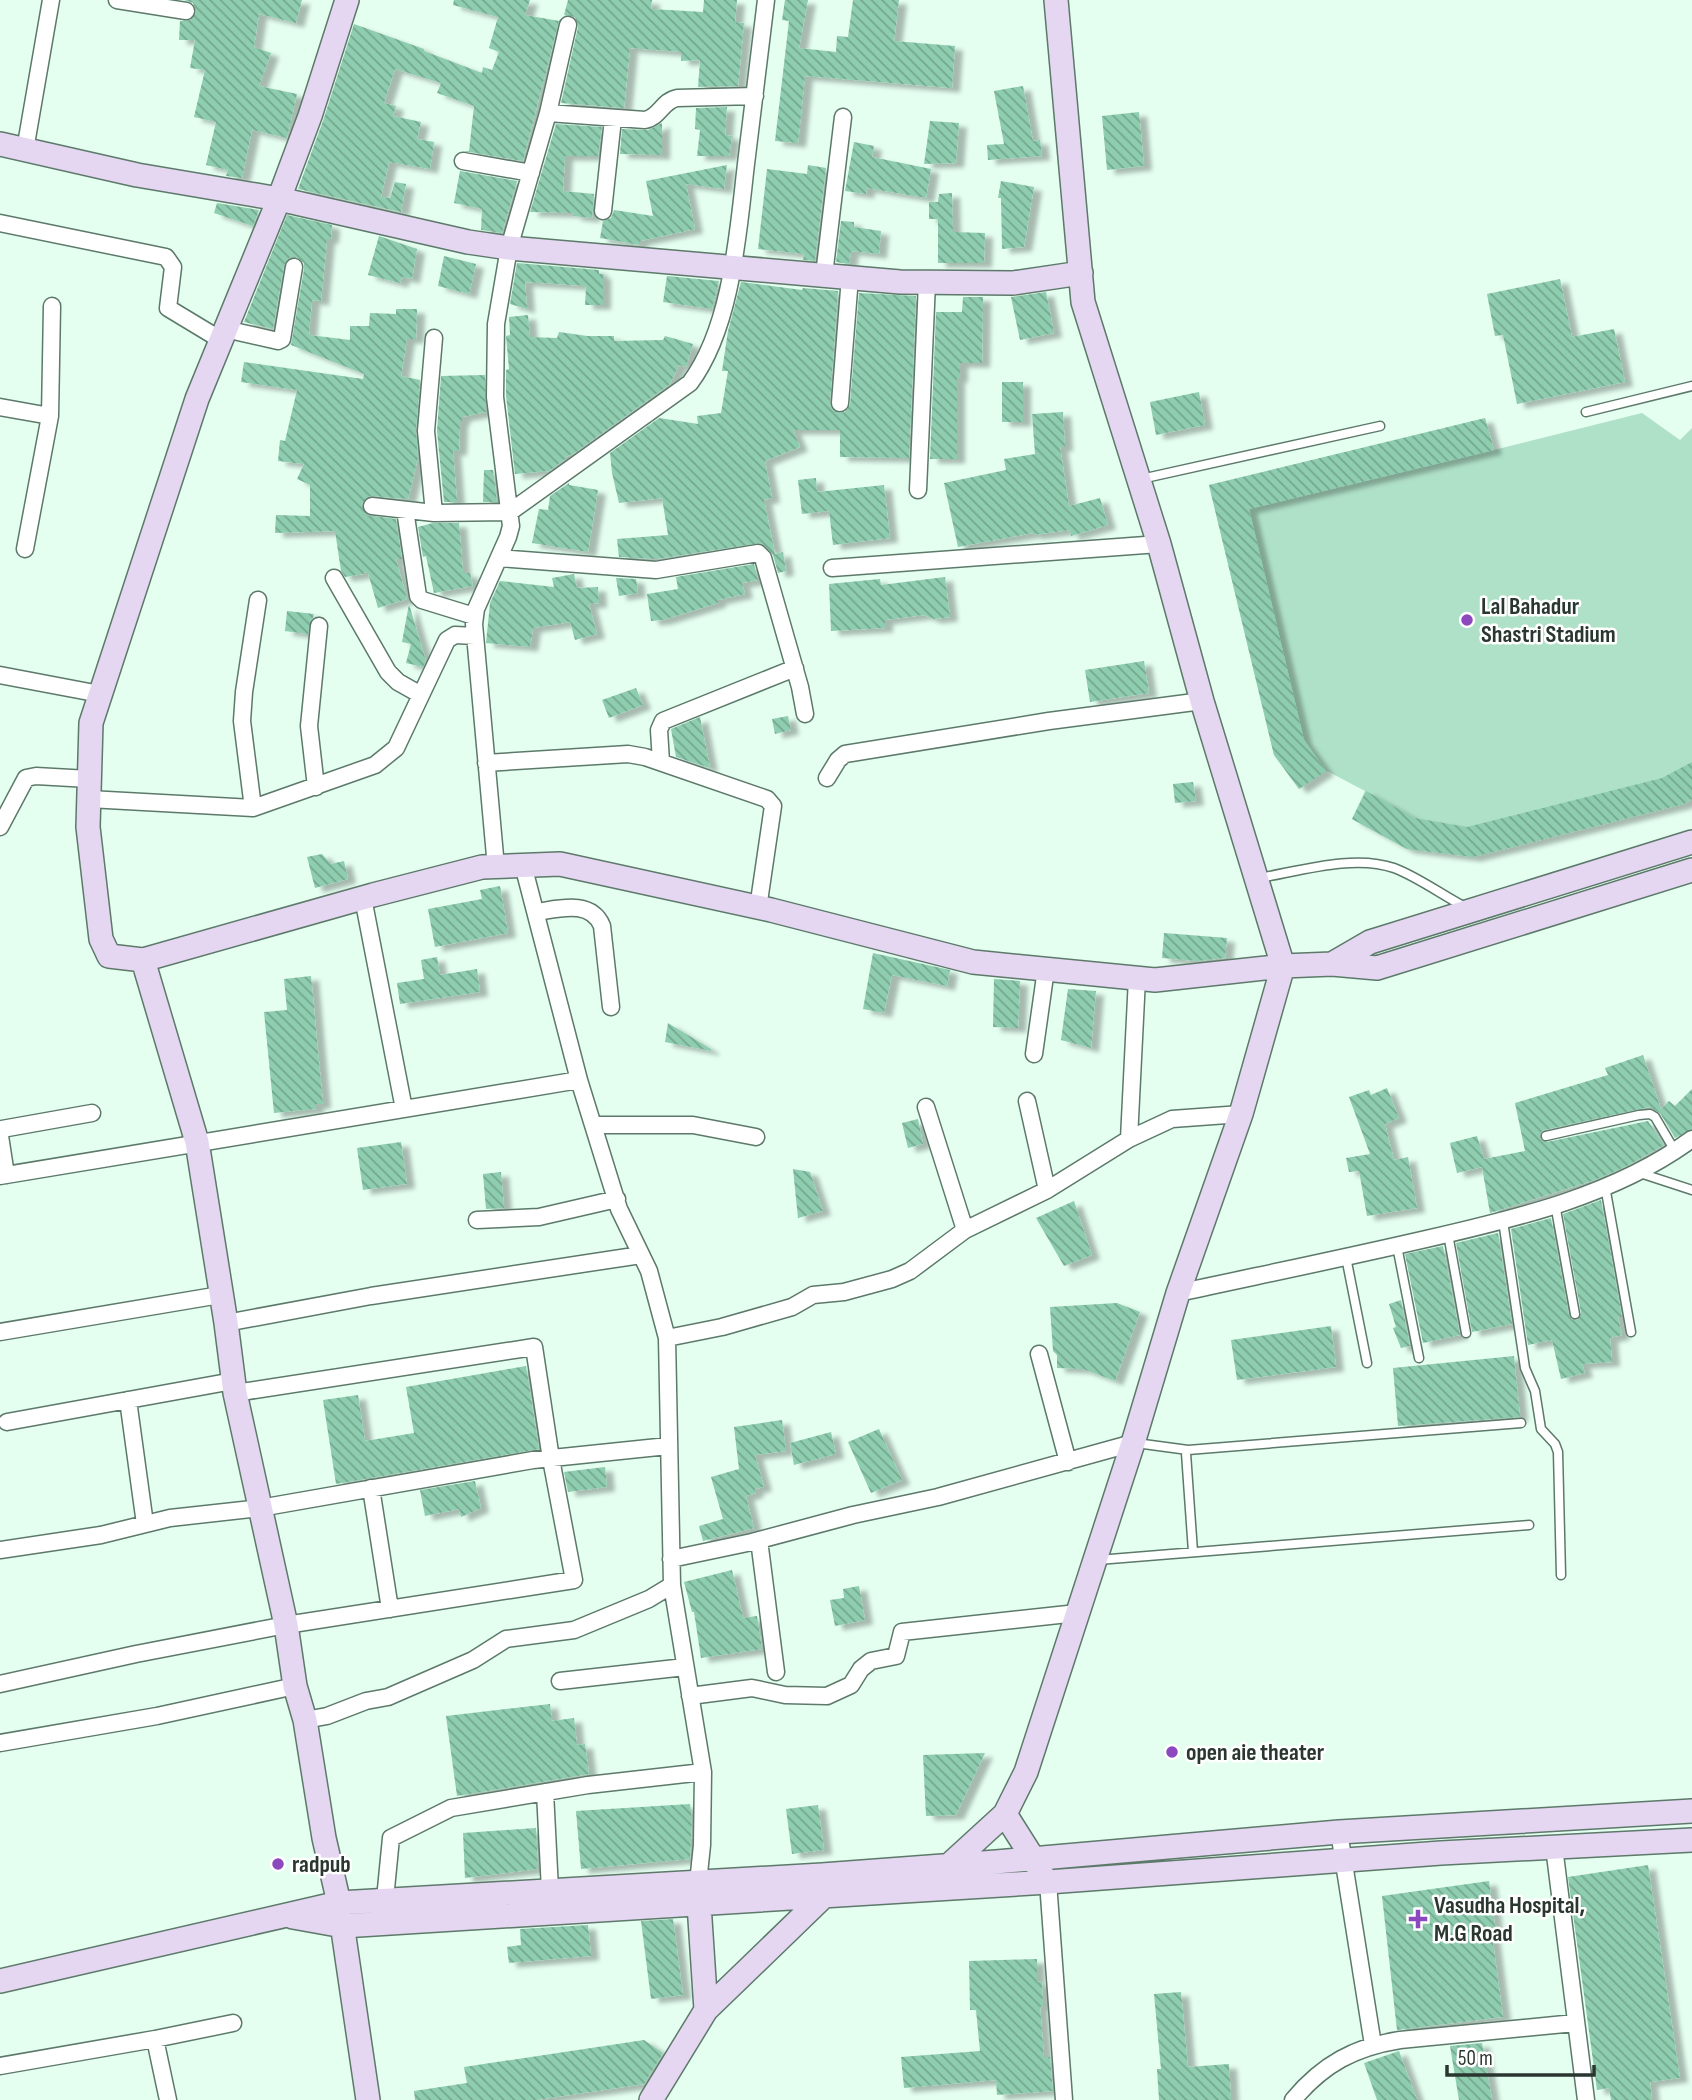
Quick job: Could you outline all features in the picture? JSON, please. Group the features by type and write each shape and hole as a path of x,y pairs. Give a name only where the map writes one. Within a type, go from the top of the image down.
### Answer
{"street":[{"path":"25,150 51,0"},
{"path":"117,0 186,11"},
{"path":"347,0 310,116 279,199 197,399 91,723 89,839 101,939 109,956 143,960 482,867 560,864 758,908 973,962 1155,980 1283,965 1332,964 1377,968 1692,870"},
{"path":"372,506 434,513 510,513 690,383 710,349 734,267 766,0"},
{"path":"923,1889 1005,1814 1026,1772 1133,1443 1178,1293 1241,1114 1283,965 1202,701 1159,544 1083,302 1056,0"},
{"path":"496,867 474,616 508,537 510,513 495,397 496,324 509,248 548,113 568,24"},
{"path":"548,113 613,119 651,119 667,103 677,98 754,96"},
{"path":"824,275 844,117"},
{"path":"603,211 613,119"},
{"path":"0,144 137,175 279,199 468,242 509,248 927,282 1013,283 1081,273"},
{"path":"463,161 531,173"},
{"path":"0,223 166,257 173,267 168,307 223,334 278,341 282,339 294,267"},
{"path":"841,402 850,277"},
{"path":"919,491 927,282"},
{"path":"25,549 50,416 52,306"},
{"path":"434,338 426,432 434,513"},
{"path":"0,407 50,416"},
{"path":"405,510 418,596 422,600 474,616"},
{"path":"832,568 1159,544"},
{"path":"499,558 656,570 758,553 763,558 795,668 805,714"},
{"path":"334,578 388,672 398,682 421,695"},
{"path":"253,808 242,721 258,600"},
{"path":"316,787 309,726 319,626"},
{"path":"0,827 26,778 36,776 89,789 253,808 375,765 396,748 447,640 455,635 475,636"},
{"path":"661,762 659,730 663,721 795,668"},
{"path":"0,675 100,694"},
{"path":"827,778 845,754 1049,720 1202,701"},
{"path":"486,763 628,754 661,762 771,802 773,806 758,908"},
{"path":"1332,964 1370,942 1692,842"},
{"path":"1642,858 1651,883"},
{"path":"523,865 579,1080 619,1209 649,1271 667,1338 671,1585 703,1772 699,1894 706,2010"},
{"path":"363,898 404,1109"},
{"path":"536,912 574,907 597,917 602,926 611,1007"},
{"path":"143,960 197,1142 234,1387 286,1625 295,1686 305,1720 324,1838 343,1926 368,2100"},
{"path":"1034,1054 1046,969"},
{"path":"1129,1139 1137,978"},
{"path":"92,1113 2,1129 3,1175 579,1080"},
{"path":"1027,1101 1047,1190"},
{"path":"926,1107 965,1230"},
{"path":"667,1338 722,1327 792,1307 813,1295 844,1292 910,1272 965,1230 1047,1190 1129,1139 1172,1119 1241,1114"},
{"path":"594,1125 693,1125 756,1137"},
{"path":"1178,1293 1346,1258 1503,1221 1640,1173 1692,1139"},
{"path":"477,1220 539,1217 617,1199"},
{"path":"226,1323 371,1296 641,1255"},
{"path":"0,1332 220,1295"},
{"path":"0,1684 286,1625 574,1580 534,1347 128,1400 7,1422"},
{"path":"1039,1354 1068,1462"},
{"path":"128,1400 145,1524"},
{"path":"671,1559 938,1497 1133,1443"},
{"path":"0,1550 101,1535 170,1518 261,1508 551,1458 668,1446"},
{"path":"371,1488 390,1609"},
{"path":"759,1540 776,1672"},
{"path":"305,1720 388,1697 473,1660 506,1639 573,1630 649,1599 671,1585"},
{"path":"690,1696 752,1688 785,1695 827,1696 851,1685 861,1669 871,1661 896,1656 902,1632 1077,1613"},
{"path":"560,1681 685,1667"},
{"path":"0,1743 157,1716 295,1686"},
{"path":"384,1899 391,1838 452,1808 588,1785 703,1772"},
{"path":"545,1792 550,1890"},
{"path":"287,1916 343,1926 699,1894 946,1866 1339,1832 1692,1811"},
{"path":"1005,1814 1048,1882 1064,2100"},
{"path":"1339,1832 1373,2045"},
{"path":"0,1980 339,1903 384,1899 550,1890 824,1896 1692,1840"},
{"path":"1554,1847 1586,2100"},
{"path":"651,2100 706,2010 824,1896"},
{"path":"1293,2100 1333,2063 1353,2051 1373,2045 1575,2022"},
{"path":"0,2066 233,2023"},
{"path":"155,2039 168,2100"}],"lane":[{"path":"1586,412 1692,386"},
{"path":"1139,479 1380,426"},
{"path":"1256,878 1349,863 1370,863 1394,869 1472,911"},
{"path":"1546,1136 1650,1114 1655,1117 1675,1152"},
{"path":"1640,1173 1692,1190"},
{"path":"1605,1186 1631,1332"},
{"path":"1555,1204 1575,1314"},
{"path":"1503,1221 1525,1368 1535,1391 1541,1429 1555,1444 1558,1452 1560,1575"},
{"path":"1448,1234 1466,1333"},
{"path":"1397,1246 1419,1358"},
{"path":"1346,1258 1367,1363"},
{"path":"1133,1443 1188,1450 1521,1423"},
{"path":"1188,1450 1186,1453 1193,1552"},
{"path":"1095,1560 1530,1525"}],"green space":[{"name":"Lal Bahadur Shastri Stadium","path":"1642,413 1680,440 1692,428 1692,799 1684,804 1473,857 1407,849 1352,819 1365,791 1327,771 1299,789 1274,755 1209,485 1485,419 1494,450"}],"building":[{"path":"184,0 302,0 296,23 259,14 254,47 271,53 259,86 297,94 287,138 252,130 242,178 226,176 228,170 206,165 216,122 194,117 205,70 190,68 195,40 179,40 180,21 190,20 196,12 193,3"},
{"path":"454,0 530,0 525,15 559,21 523,161 463,151 469,151 474,106 437,93 441,83 395,69 384,103 396,106 393,116 421,122 417,139 434,142 430,169 389,162 381,197 390,198 395,182 406,184 401,212 298,189 354,24 482,73 483,67 492,70 499,52 489,48 498,17 453,5"},
{"path":"568,0 652,0 651,9 703,12 704,0 737,0 735,22 744,23 738,86 698,87 700,60 681,61 681,52 630,48 624,108 561,103 578,27 575,17 564,15"},
{"path":"785,0 808,0 799,48 836,52 837,36 848,37 853,0 899,0 894,41 955,46 952,88 805,76 798,143 775,141 789,21 782,20"},
{"path":"1023,86 1033,141 1040,140 1042,156 988,160 987,145 1004,144 994,91"},
{"path":"727,107 725,135 732,136 729,156 697,156 700,130 695,129 696,108"},
{"path":"1139,112 1144,166 1107,170 1102,116"},
{"path":"930,121 959,123 956,163 924,164"},
{"path":"662,123 662,155 620,154 622,129 648,130"},
{"path":"556,124 602,127 598,156 565,156 563,191 594,194 592,218 573,216 574,213 530,212"},
{"path":"854,142 874,146 872,157 931,169 926,198 867,188 866,194 845,191"},
{"path":"727,165 724,189 686,184 695,229 640,241 640,245 600,238 603,221 611,218 614,210 653,216 646,181"},
{"path":"808,165 826,168 815,261 803,260 804,254 758,249 767,169 807,174"},
{"path":"460,171 517,181 502,233 481,230 482,209 454,203"},
{"path":"1001,181 1034,187 1024,247 1002,249 1001,198 998,198"},
{"path":"952,193 953,232 985,233 984,263 938,263 938,219 929,219 929,202 938,202 939,194"},
{"path":"217,203 259,210 253,226 214,213"},
{"path":"287,215 332,225 331,239 327,239 321,301 312,300 309,335 350,340 350,326 369,326 370,313 396,314 396,309 417,309 416,339 407,339 401,376 420,380 416,430 418,458 408,499 372,496 367,497 362,504 366,515 396,519 402,559 396,559 407,599 378,608 368,573 345,577 341,571 335,531 275,533 276,515 310,516 310,485 297,479 304,464 278,461 280,440 285,441 297,390 241,382 244,362 363,379 364,374 291,345 304,269 304,263 296,257 290,257 284,265 273,329 244,322"},
{"path":"841,221 854,222 854,227 881,231 879,254 851,251 849,264 836,262"},
{"path":"379,236 417,249 412,279 402,277 400,283 368,275"},
{"path":"444,256 476,264 469,294 438,286"},
{"path":"517,263 599,270 599,274 603,274 603,305 585,305 586,286 525,282 527,309 510,304"},
{"path":"667,276 719,281 712,309 663,302"},
{"path":"1560,279 1572,337 1614,329 1625,382 1517,404 1503,335 1495,336 1487,294"},
{"path":"741,282 802,290 838,291 830,402 831,408 838,413 845,412 850,404 859,293 916,296 909,458 840,457 840,430 793,430 800,447 765,461 772,498 764,500 775,554 783,552 786,571 778,573 773,555 761,543 656,559 619,557 617,539 668,535 662,498 619,503 610,453 659,418 698,424 697,416 721,413 728,371 722,371 728,331"},
{"path":"1046,292 1054,333 1020,340 1011,297"},
{"path":"963,297 983,297 982,363 960,363 960,378 957,378 957,459 930,459 936,312 962,312"},
{"path":"528,315 530,337 557,338 559,332 614,336 614,341 663,340 665,336 693,344 686,367 679,365 670,384 549,471 515,474 506,396 506,370 509,369 506,336 510,335 509,317"},
{"path":"485,375 486,412 462,417 459,451 453,451 457,502 444,502 437,431 441,376"},
{"path":"1002,382 1023,382 1023,422 1002,422"},
{"path":"1199,392 1205,425 1156,435 1150,402"},
{"path":"1063,412 1065,447 1060,447 1069,506 1100,498 1108,525 1071,536 1070,530 1033,533 958,547 944,483 1006,470 1004,459 1035,454 1032,414"},
{"path":"1485,418 1494,450 1249,509 1304,740 1326,771 1299,789 1274,755 1209,485"},
{"path":"484,470 493,470 497,502 483,502"},
{"path":"816,478 817,492 884,485 890,538 833,545 829,511 802,514 798,480"},
{"path":"569,483 598,490 588,552 532,543 539,509 548,510 550,496"},
{"path":"433,523 459,523 463,573 470,573 473,586 434,593 426,556 423,557 418,527"},
{"path":"754,564 758,580 742,583 745,594 718,600 718,603 663,620 651,621 647,594 678,589 676,577"},
{"path":"574,574 577,588 598,587 599,603 589,604 597,634 575,640 570,622 533,628 530,647 486,643 490,603 500,581 554,587 552,578"},
{"path":"945,577 950,617 934,619 924,615 885,620 885,628 831,631 829,584 880,579 881,585"},
{"path":"616,578 636,579 638,593 619,596"},
{"path":"409,604 426,661 423,667 406,663 411,644 402,642"},
{"path":"287,611 314,614 308,634 285,631"},
{"path":"1144,661 1149,693 1090,702 1085,670"},
{"path":"636,688 643,705 609,718 602,700"},
{"path":"788,716 791,730 775,734 772,719"},
{"path":"700,717 710,768 676,757 671,729"},
{"path":"1692,762 1692,799 1684,804 1473,857 1407,849 1352,819 1366,791 1415,818 1467,827 1662,778"},
{"path":"1193,782 1196,801 1175,803 1173,784"},
{"path":"322,854 331,864 344,861 348,879 315,888 307,857"},
{"path":"500,886 508,933 435,947 428,909 482,899 480,890"},
{"path":"1164,933 1227,938 1225,958 1197,961 1162,958"},
{"path":"873,953 950,970 947,986 892,975 884,1013 863,1009"},
{"path":"437,957 440,975 477,969 480,992 400,1004 397,983 424,979 421,960"},
{"path":"311,976 323,1104 316,1104 316,1109 274,1113 264,1012 287,1010 284,979"},
{"path":"994,979 1020,981 1018,1028 993,1027"},
{"path":"1068,989 1096,991 1091,1048 1061,1040"},
{"path":"668,1023 711,1049 711,1051 665,1042"},
{"path":"1643,1055 1661,1109 1669,1101 1675,1106 1692,1089 1692,1129 1675,1138 1660,1113 1649,1107 1544,1130 1540,1133 1540,1138 1547,1142 1648,1121 1664,1145 1595,1180 1490,1213 1482,1167 1457,1173 1450,1143 1477,1136 1484,1159 1525,1151 1515,1103 1608,1075 1605,1068"},
{"path":"1387,1088 1399,1118 1385,1124 1394,1160 1408,1157 1417,1208 1367,1216 1359,1171 1349,1172 1346,1158 1370,1154 1349,1097 1369,1090 1371,1095"},
{"path":"918,1119 923,1144 908,1148 902,1123"},
{"path":"401,1142 407,1184 363,1190 357,1148"},
{"path":"793,1169 810,1172 823,1211 798,1218"},
{"path":"501,1172 504,1208 486,1209 483,1174"},
{"path":"1601,1200 1622,1317 1618,1317 1622,1335 1610,1338 1612,1362 1582,1364 1585,1373 1561,1379 1552,1340 1528,1345 1511,1229 1551,1218 1569,1315 1572,1320 1577,1320 1581,1313 1563,1214"},
{"path":"1074,1201 1092,1255 1064,1266 1036,1218"},
{"path":"1498,1233 1512,1324 1472,1332 1456,1243"},
{"path":"1443,1246 1460,1335 1423,1343 1405,1254"},
{"path":"1401,1300 1410,1346 1401,1348 1393,1328 1396,1327 1389,1304"},
{"path":"1117,1303 1140,1312 1115,1381 1083,1369 1057,1368 1050,1307"},
{"path":"1331,1326 1336,1367 1237,1380 1231,1340"},
{"path":"1514,1356 1520,1417 1398,1426 1393,1368"},
{"path":"526,1366 539,1449 336,1484 323,1400 358,1395 365,1441 414,1433 406,1387"},
{"path":"782,1420 786,1451 755,1455 764,1487 755,1489 756,1493 746,1496 754,1528 703,1541 699,1526 723,1519 711,1477 739,1469 734,1427"},
{"path":"879,1429 902,1480 871,1493 848,1442"},
{"path":"831,1432 836,1454 794,1465 790,1443"},
{"path":"605,1467 607,1487 568,1492 564,1472"},
{"path":"475,1481 481,1508 461,1517 459,1509 425,1516 420,1490"},
{"path":"732,1570 743,1618 757,1616 762,1649 701,1658 694,1612 684,1582"},
{"path":"859,1586 865,1620 835,1626 830,1600 844,1598 843,1589"},
{"path":"550,1704 552,1721 574,1718 577,1745 585,1744 589,1774 457,1796 446,1716"},
{"path":"985,1753 956,1815 926,1816 923,1755"},
{"path":"690,1804 690,1859 581,1869 576,1811"},
{"path":"818,1805 824,1850 792,1854 786,1809"},
{"path":"536,1828 538,1869 465,1878 463,1833"},
{"path":"1648,1865 1680,2078 1650,2082 1652,2100 1611,2100 1609,2088 1597,2090 1568,1877"},
{"path":"1489,1881 1496,1934 1492,1935 1503,2017 1397,2030 1382,1896"},
{"path":"673,1919 683,1995 651,1999 641,1921"},
{"path":"588,1925 591,1956 509,1963 507,1947 521,1945 520,1929"},
{"path":"1037,1959 1037,1982 1042,1981 1043,2006 1040,2007 1044,2057 1050,2057 1053,2091 997,2095 996,2080 904,2088 901,2057 980,2051 976,2010 970,2010 969,1961"},
{"path":"1181,1992 1188,2067 1229,2064 1231,2100 1159,2100 1157,2069 1161,2069 1154,1994"},
{"path":"644,2040 663,2053 644,2084 536,2100 415,2100 414,2091 467,2083 464,2067"},
{"path":"1482,2043 1492,2100 1459,2100 1450,2046"},
{"path":"1399,2051 1417,2100 1377,2100 1364,2063"}],"place":[{"name":"Lal Bahadur Shastri Stadium","path":"1467,620"},
{"name":"open aie theater","path":"1172,1752"},
{"name":"radpub","path":"278,1864"},
{"name":"Vasudha Hospital, M.G Road","path":"1418,1919"}]}
